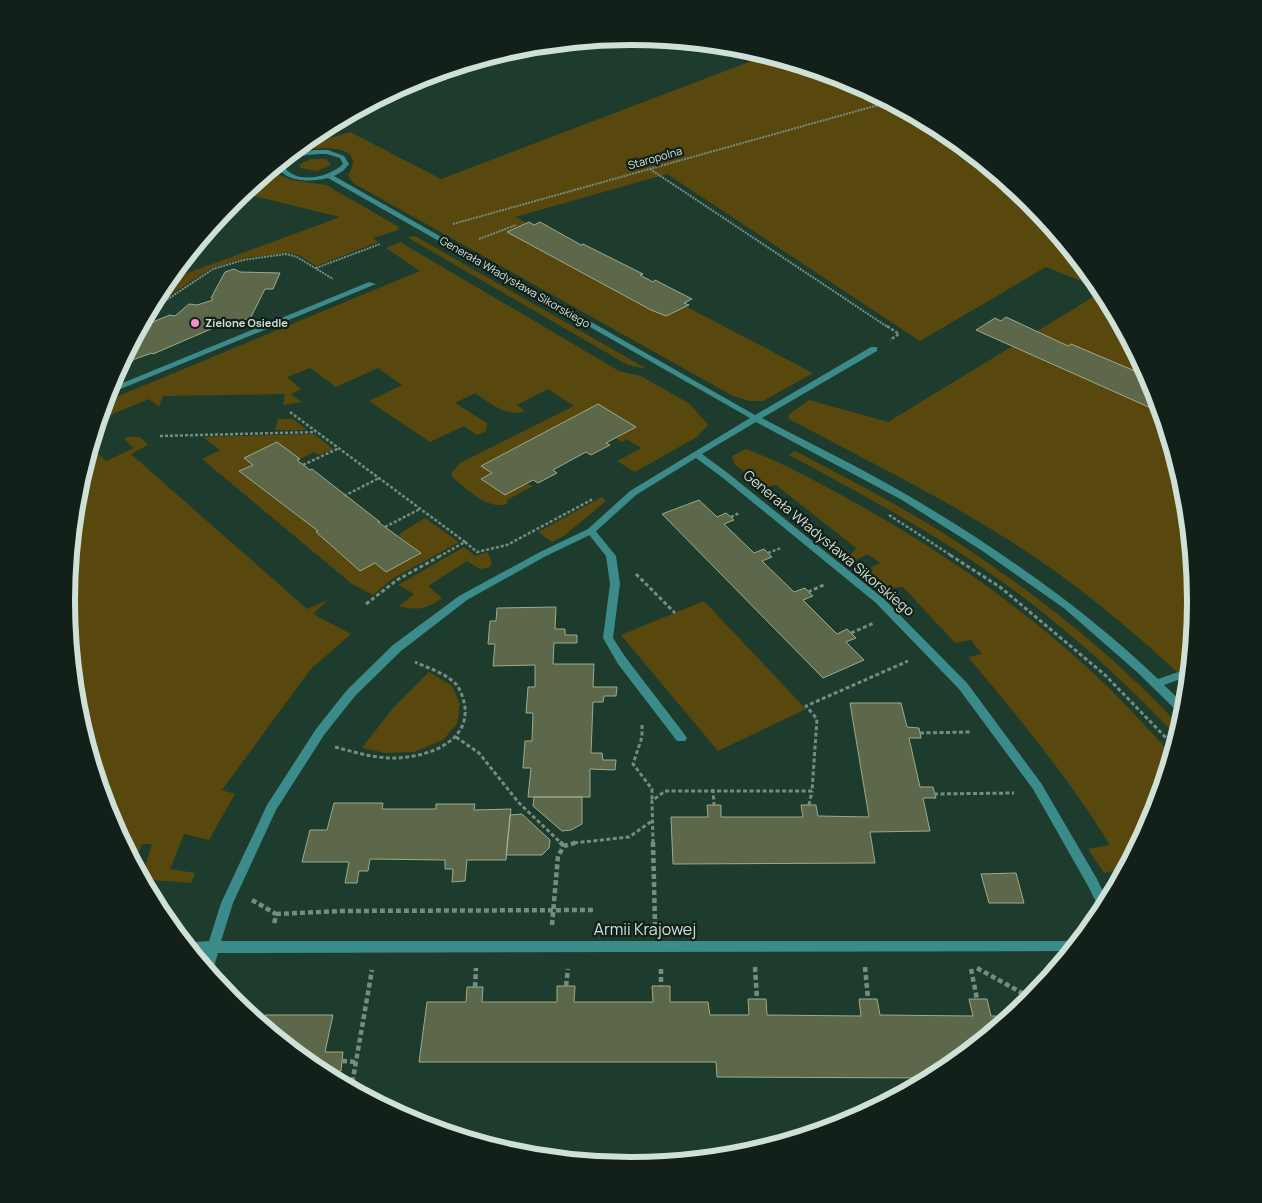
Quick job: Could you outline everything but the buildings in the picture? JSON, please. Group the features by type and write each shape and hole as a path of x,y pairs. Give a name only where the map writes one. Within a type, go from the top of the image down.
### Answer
{"street":[{"path":"282,168 296,178 329,176 337,173 346,164 342,157 328,152 308,153 298,156"},
{"name":"Generała Władysława Sikorskiego","path":"329,176 754,418 906,498 984,548 1069,607 1178,705"},
{"path":"117,388 372,284"},
{"path":"208,962 227,903 271,808 320,732 351,693 397,648 463,598 543,554 591,531 634,493 754,418 874,349"},
{"name":"Generała Władysława Sikorskiego","path":"696,454 726,476 880,601 963,686 1037,786 1101,900"},
{"path":"591,531 612,556 615,584 608,638 622,661 681,738"},
{"path":"1156,684 1183,674"},
{"name":"Armii Krajowej","path":"195,947 1069,945"}],"path":[{"name":"Staropolna","path":"426,231 881,104"},
{"path":"650,169 899,334 874,349"},
{"path":"315,268 380,244"},
{"path":"160,305 213,269 243,260 286,254 297,257 354,292"},
{"path":"290,412 477,552 508,545 599,496"},
{"path":"160,436 317,432"},
{"path":"303,465 339,448"},
{"path":"344,496 379,478"},
{"path":"385,527 420,508"},
{"path":"883,512 1000,587 1104,676 1170,742"},
{"path":"366,604 397,580 465,542"},
{"path":"634,571 675,614"},
{"path":"808,592 835,580"},
{"path":"851,633 877,622 870,615"},
{"path":"809,805 812,791 817,719 806,706 913,659 907,653"},
{"path":"328,753 332,746 386,759 414,757 440,748 456,737 463,728 467,713 463,696 455,683 409,659"},
{"path":"642,721 642,737 633,764 652,789 656,946 661,965 661,986"},
{"path":"920,733 973,732 967,725"},
{"path":"456,737 479,752 519,803 564,846"},
{"path":"934,794 1018,793 1013,786"},
{"path":"652,801 665,791 713,789 812,791"},
{"path":"713,789 714,805"},
{"path":"553,909 558,856 564,846 581,841 629,837 652,821"},
{"path":"253,891 250,899 276,914 553,909 594,910"},
{"path":"270,948 276,914"},
{"path":"977,999 970,963 980,971 1025,995"},
{"path":"755,964 757,999"},
{"path":"864,964 868,998"},
{"path":"475,987 476,965"},
{"path":"566,986 568,965"},
{"path":"352,1083 372,966"},
{"path":"342,1061 356,1062"}],"shaded area":[{"path":"755,59 775,64 844,87 877,102 940,139 970,160 1025,208 1073,263 1088,284 1046,267 920,341 667,174 515,217 813,373 763,401 750,401 733,396 353,183 348,175 353,164 351,156 344,151 322,148 307,149 318,142 350,132 441,179"},
{"path":"311,159 326,159 331,165 316,171 300,168 300,164"},
{"path":"276,173 292,180 326,185 399,227 398,230 373,238 378,242 316,266 299,255 287,253 245,258 211,268 163,299 180,276 340,217 251,195"},
{"path":"415,236 647,369 628,365 407,237"},
{"path":"400,242 619,371 641,376 690,404 708,425 697,437 635,472 617,461 642,448 626,439 622,442 616,438 598,405 482,465 492,473 482,479 505,495 526,483 533,486 507,500 507,504 500,505 485,502 478,498 453,478 451,473 460,463 574,406 548,389 517,405 525,411 518,413 505,411 475,393 455,403 487,423 486,431 477,435 464,426 430,442 369,401 402,385 378,368 336,387 310,368 287,377 301,389 291,394 302,402 283,405 285,394 163,396 159,407 149,399 106,417 114,398 420,271 386,248"},
{"path":"1096,295 1130,355 1158,423 1169,457 1183,529 1186,565 1188,602 1183,677 1117,619 1042,562 1012,542 949,504 789,419 788,415 809,400 888,422"},
{"path":"278,419 293,419 307,430 275,430"},
{"path":"314,434 333,449 319,455 314,452 300,459 277,442 245,458 253,465 240,472 318,531 316,532 360,570 375,563 386,572 421,553 398,535 425,518 459,542 392,579 373,595 352,584 202,459 220,450 203,437"},
{"path":"140,437 148,445 131,454 307,609 328,600 313,614 351,634 310,670 222,790 235,794 209,840 184,834 170,869 195,873 191,883 149,880 144,870 152,844 142,844 137,857 117,814 93,746 79,674 75,602 76,565 85,493 95,452 106,461 134,448 124,439"},
{"path":"746,449 813,480 920,541 986,585 1078,659 1115,694 1168,750 1145,814 1118,870 1104,873 1088,849 1110,845 1060,772 968,657 982,654 971,640 955,643 903,587 877,589 858,574 880,563 868,554 847,564 845,562 856,548 776,485 764,487 734,464 732,456"},
{"path":"795,451 877,495 957,542 1017,583 1103,651 1130,676 1175,721 1172,732 1125,684 1069,634 1010,587 929,533 789,455"},
{"path":"602,497 606,501 565,535 552,542 538,532"},
{"path":"464,547 475,556 487,552 492,562 490,567 480,569 467,561 428,586 442,598 437,602 422,608 399,606 414,594 398,585"},
{"path":"704,601 806,709 718,751 621,635"},
{"path":"429,672 452,686 460,704 457,724 443,740 414,752 385,753 362,748 393,708"}],"place":[{"name":"Zielone Osiedle","path":"195,323"}]}
